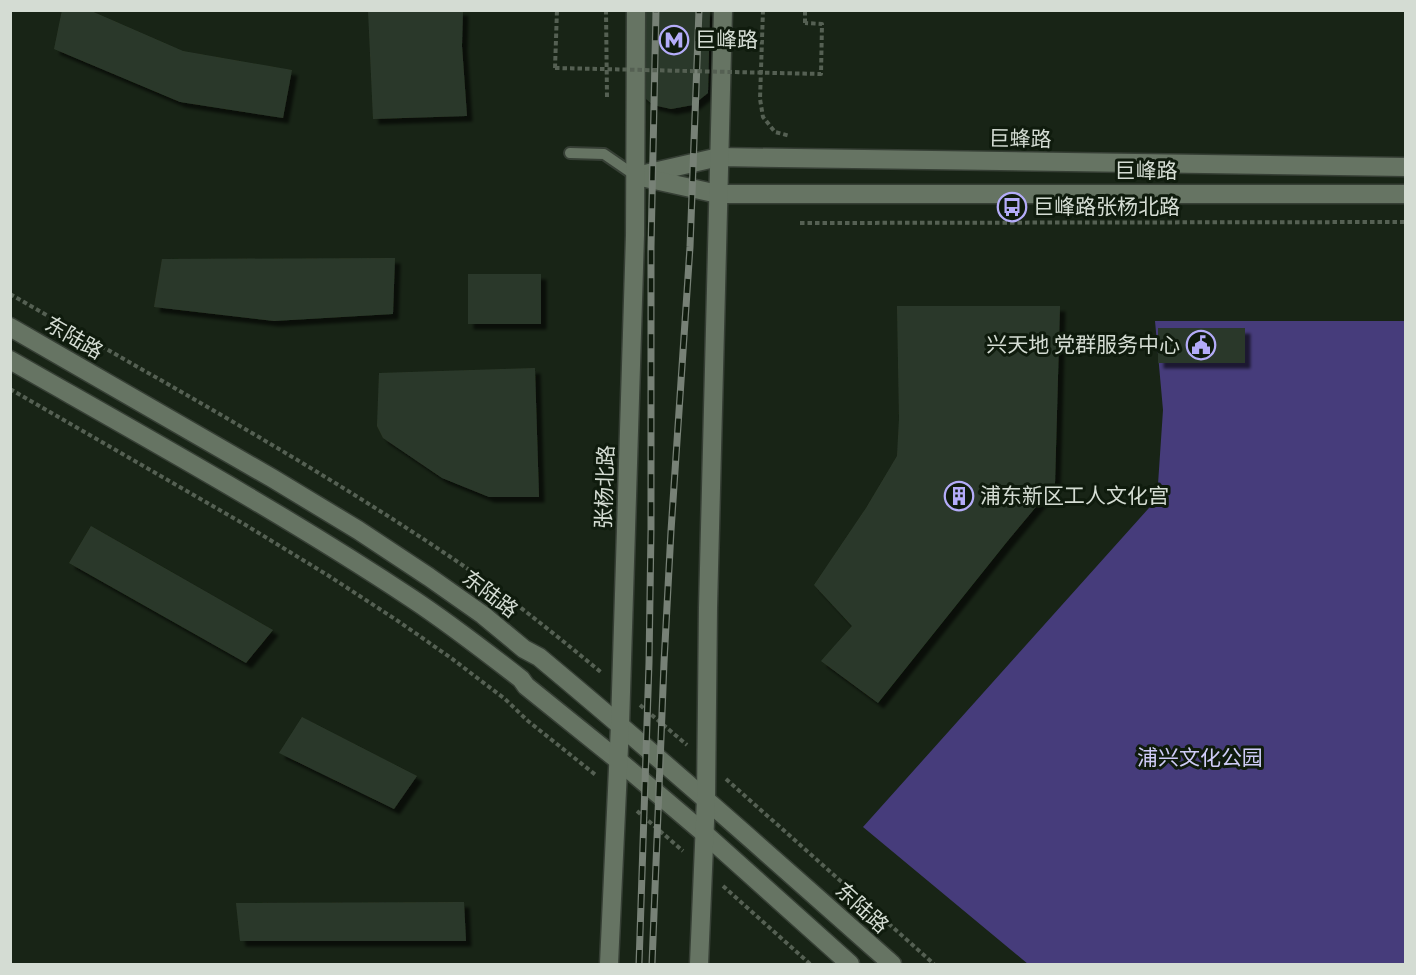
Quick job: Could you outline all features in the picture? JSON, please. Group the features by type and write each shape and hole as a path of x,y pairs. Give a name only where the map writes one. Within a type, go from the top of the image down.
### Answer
{"main road":[{"name":"张杨北路","path":"609,964 619,760 636,176 636,10"},
{"path":"699,964 706,798 708,608 723,10"},
{"name":"巨蜂路","path":"636,176 719,157 1406,167"},
{"name":"巨峰路","path":"636,176 718,194 1406,194"},
{"name":"东陆路","path":"10,327 358,530 483,615 524,649 539,657 706,798 892,964"},
{"path":"10,360 258,502 343,554 466,637 619,760 850,964"}],"lane":[{"path":"570,153 604,154 636,176"}],"path":[{"path":"557,10 555,69 821,74 822,24 805,23 806,10"},
{"path":"606,10 607,97"},
{"path":"763,10 760,99 763,117 775,132 798,138"},
{"path":"800,223 1406,222"},
{"path":"10,389 244,524 329,576 451,658 505,699 528,721 617,794 810,964"}],"green space":[{"name":"浦兴文化公园","path":"1155,321 1405,321 1405,964 1028,964 863,827 1157,499 1163,410"}],"building":[{"path":"62,10 89,10 183,51 292,70 283,118 180,102 54,49"},
{"path":"368,10 463,10 462,46 467,116 373,119"},
{"name":"巨峰路","path":"640,10 710,10 708,93 693,105 671,109 653,105 637,91"},
{"path":"395,258 393,314 274,321 154,307 162,259"},
{"path":"468,274 541,274 541,324 468,324"},
{"name":"浦东新区工人文化宫","path":"897,306 1060,306 1055,484 878,703 821,661 852,626 814,585 866,508 897,456 899,419"},
{"name":"兴天地 党群服务中心","path":"1158,328 1245,328 1245,363 1158,363"},
{"path":"535,368 539,497 489,497 442,478 383,438 377,426 379,373"},
{"path":"91,526 273,630 246,663 69,563"},
{"path":"302,717 417,776 394,809 279,753"},
{"path":"464,902 466,941 240,941 236,903"}],"railway":[{"path":"639,964 649,663 651,247 656,10"},
{"path":"652,964 664,663 690,247 699,10"}],"place":[{"name":"巨峰路","path":"674,40"},
{"name":"巨峰路张杨北路","path":"1012,207"},
{"name":"兴天地 党群服务中心","path":"1201,345"},
{"name":"浦东新区工人文化宫","path":"959,496"}]}
